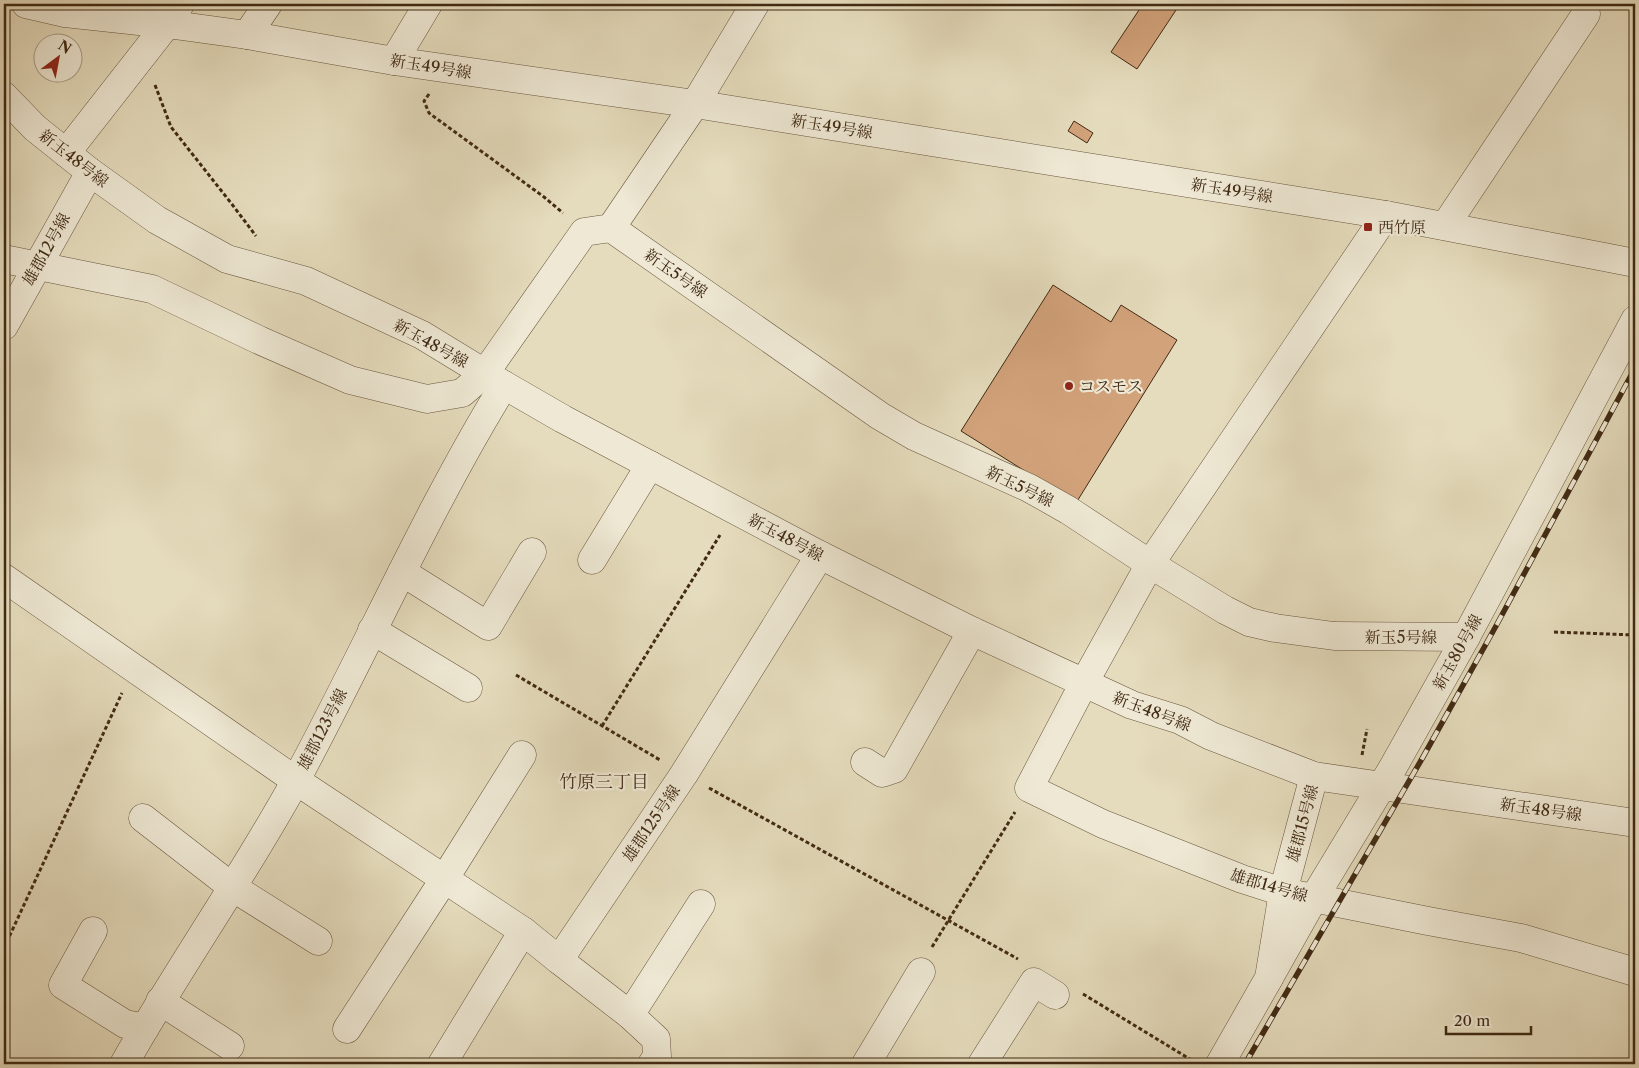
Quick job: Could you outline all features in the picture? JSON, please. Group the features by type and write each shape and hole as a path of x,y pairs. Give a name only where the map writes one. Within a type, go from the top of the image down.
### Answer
{"street":[{"name":"新玉49号線","path":"26,4 65,13 174,14 247,35 394,60 695,104 1386,215 1635,263"},
{"path":"247,35 268,4"},
{"path":"394,60 428,4"},
{"path":"4,259 152,289 259,340 350,380 427,399 462,394 494,379 584,232 611,228 695,104 755,4"},
{"path":"66,153 174,14"},
{"path":"1446,226 1586,14"},
{"name":"新玉48号線","path":"4,96 35,128 90,172 157,220 227,259 306,281 422,335 563,419 820,555 972,631 1132,705 1180,720 1211,736 1314,776 1635,823"},
{"name":"雄郡12号線","path":"4,326 90,172"},
{"path":"1030,788 1084,683 1150,564 1386,215"},
{"name":"新玉5号線","path":"611,228 880,416 914,436 1029,488 1068,510 1225,610 1249,622 1275,628 1334,636 1466,637"},
{"name":"新玉80号線","path":"1269,978 1314,898 1382,786 1466,637 1635,320"},
{"name":"雄郡123号線","path":"124,1064 160,1001 232,887 295,780 451,476 494,379"},
{"path":"592,560 650,465"},
{"path":"402,572 488,626 532,552"},
{"name":"雄郡125号線","path":"559,960 684,774 820,555"},
{"path":"4,578 295,780 523,931 630,1015 656,1039 659,1062"},
{"path":"372,630 468,688"},
{"path":"865,762 882,773 894,769 972,631"},
{"path":"347,1029 522,755"},
{"name":"雄郡15号線","path":"1220,1064 1269,978 1283,892 1314,776"},
{"name":"雄郡14号線","path":"1030,788 1120,831 1242,879 1283,892 1521,938 1635,972"},
{"path":"142,818 232,887 318,941"},
{"path":"630,1015 701,904"},
{"path":"92,931 63,985 125,1024 145,1028"},
{"path":"442,1064 523,931"},
{"path":"866,1064 921,972"},
{"path":"982,1064 1034,982 1068,994"},
{"path":"160,1001 230,1046"}],"path":[{"path":"144,53 171,127 232,203 284,275"},
{"path":"446,68 424,100 429,113 544,197 584,232"},
{"path":"602,726 735,510"},
{"path":"1554,632 1635,635"},
{"path":"4,948 134,667"},
{"path":"516,675 684,774 1023,962"},
{"path":"921,972 924,959 1030,788"},
{"path":"1068,994 1198,1064"}],"building":[{"path":"1143,4 1180,4 1137,69 1111,52"},
{"path":"1074,121 1093,133 1087,143 1068,131"},
{"name":"コスモス","path":"1053,285 1111,322 1121,305 1177,340 1076,503 961,431"}],"railway":[{"path":"1245,1064 1423,757 1635,368"}],"place":[{"name":"西竹原","path":"1368,227"},
{"name":"コスモス","path":"1069,386"}],"district":[{"name":"竹原三丁目","path":"604,782"}]}
